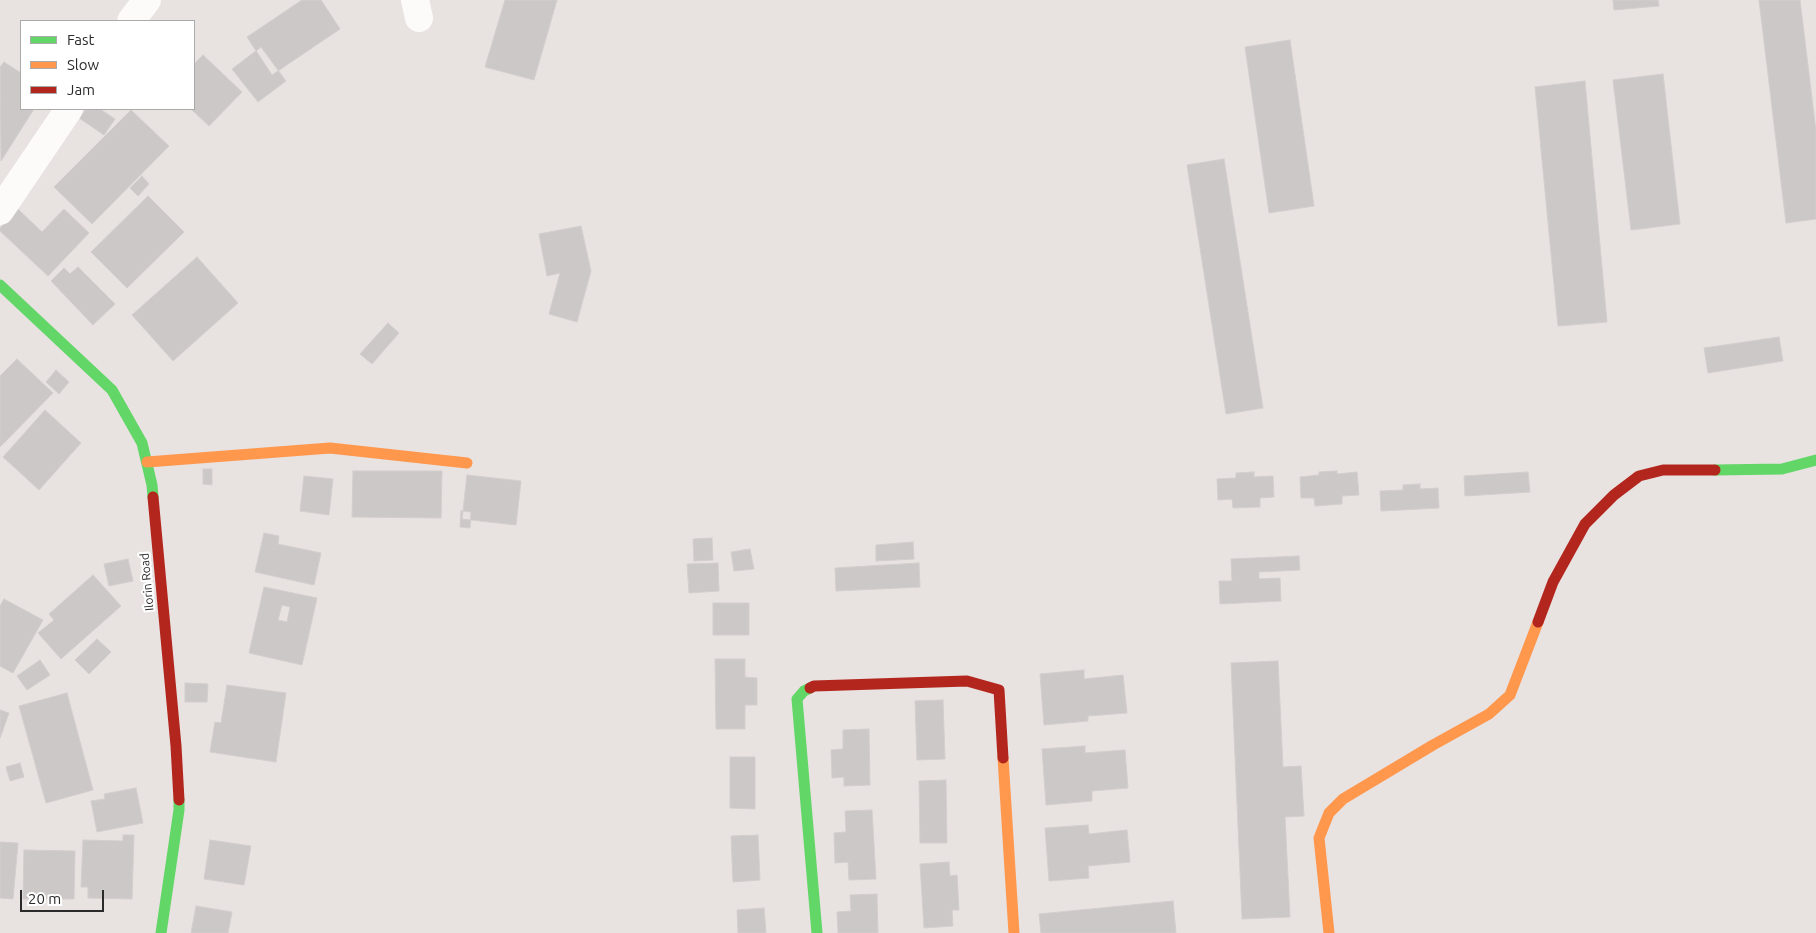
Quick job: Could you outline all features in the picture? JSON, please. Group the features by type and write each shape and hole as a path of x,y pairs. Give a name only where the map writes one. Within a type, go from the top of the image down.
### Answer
{"street":[{"path":"132,20 147,0"},
{"path":"0,211 68,110"},
{"name":"Ilorin Road","path":"0,285 112,390 142,443 147,462 152,485 176,746 179,810 161,933"},
{"path":"147,462 330,448 467,463"},
{"path":"1329,933 1319,838 1329,813 1343,799 1489,714 1510,695 1553,582 1585,524 1614,495 1639,476 1663,470 1782,469 1816,460"},
{"path":"817,933 797,699 804,691 814,686 968,681 999,690 1014,933"}],"building":[{"path":"302,0 321,0 340,29 272,75 247,37"},
{"path":"505,0 557,0 534,80 485,67"},
{"path":"1613,0 1658,0 1659,6 1614,10"},
{"path":"1759,0 1800,0 1816,131 1816,219 1786,223"},
{"path":"1290,40 1314,206 1269,213 1245,47"},
{"path":"261,47 286,81 258,102 232,69"},
{"path":"203,55 242,92 209,126 192,110 195,110 195,63"},
{"path":"4,62 20,72 20,110 33,110 1,161 0,67"},
{"path":"1663,74 1680,224 1631,230 1613,80"},
{"path":"1585,81 1607,322 1558,326 1535,87"},
{"path":"85,110 102,110 115,119 104,135 79,118"},
{"path":"131,110 169,146 92,224 54,187"},
{"path":"1224,159 1263,408 1226,414 1187,165"},
{"path":"142,176 149,184 138,196 130,188"},
{"path":"148,196 184,232 127,288 91,252"},
{"path":"18,209 42,232 64,209 89,233 48,276 0,231 0,228"},
{"path":"581,226 591,271 577,322 549,314 560,273 547,276 539,234"},
{"path":"197,257 238,303 173,361 132,315"},
{"path":"78,267 115,304 93,325 51,281 64,268 70,274"},
{"path":"388,323 399,333 372,364 360,354"},
{"path":"1779,337 1783,361 1708,373 1704,348"},
{"path":"17,359 53,393 0,447 0,376"},
{"path":"56,370 69,382 59,394 46,382"},
{"path":"45,410 81,443 39,490 3,457"},
{"path":"203,469 212,469 212,485 203,484"},
{"path":"353,471 442,471 441,518 352,517"},
{"path":"1337,471 1337,474 1357,472 1359,495 1342,496 1342,504 1315,506 1314,498 1301,498 1300,477 1319,475 1319,472"},
{"path":"1254,472 1254,477 1273,476 1274,497 1260,498 1260,507 1233,508 1232,499 1218,500 1217,479 1236,478 1236,473"},
{"path":"1528,472 1530,492 1465,496 1464,476"},
{"path":"467,475 521,481 516,525 462,519"},
{"path":"304,476 333,479 329,515 300,511"},
{"path":"1420,484 1420,489 1438,488 1439,508 1381,511 1380,491 1403,490 1403,485"},
{"path":"461,511 471,512 470,528 460,527"},
{"path":"264,533 279,536 278,544 321,553 314,585 255,572"},
{"path":"712,538 713,560 694,561 693,539"},
{"path":"913,542 914,559 876,561 876,545"},
{"path":"750,549 754,569 734,571 731,552"},
{"path":"1299,556 1300,570 1259,572 1259,579 1280,578 1281,601 1220,604 1219,581 1232,581 1231,559"},
{"path":"128,559 133,581 109,586 104,564"},
{"path":"718,563 719,591 689,593 687,564"},
{"path":"919,563 920,587 836,591 835,568"},
{"path":"93,575 121,606 61,659 38,633 54,620 49,614"},
{"path":"264,587 317,598 302,665 249,653","holes":["282,605 290,607 287,622 278,620"]},
{"path":"4,599 43,620 13,673 0,666 0,606"},
{"path":"713,603 749,603 749,635 713,635"},
{"path":"97,639 111,652 89,674 75,660"},
{"path":"715,659 745,659 745,677 757,678 757,705 745,705 745,729 716,729"},
{"path":"40,660 50,675 27,690 17,676"},
{"path":"1278,661 1283,767 1301,766 1304,816 1285,817 1290,917 1242,919 1231,663"},
{"path":"1084,670 1084,679 1123,675 1127,713 1088,716 1088,721 1044,725 1040,674"},
{"path":"185,683 208,684 207,702 185,702"},
{"path":"227,685 286,693 276,762 210,752 215,722 221,723"},
{"path":"67,693 93,790 46,803 19,706"},
{"path":"943,700 945,759 917,760 915,701"},
{"path":"0,710 9,713 0,738"},
{"path":"869,729 870,785 844,786 844,777 832,778 831,750 843,749 843,730"},
{"path":"1085,746 1085,753 1125,750 1128,788 1092,791 1092,801 1046,805 1042,749"},
{"path":"730,757 755,757 755,809 730,808"},
{"path":"20,763 24,777 10,781 6,767"},
{"path":"946,780 947,843 920,843 919,781"},
{"path":"136,788 143,823 97,832 91,801 105,799 104,794"},
{"path":"872,810 876,879 849,880 848,862 835,863 834,833 846,832 845,811"},
{"path":"1088,825 1089,834 1127,830 1130,862 1088,866 1089,878 1049,881 1045,828"},
{"path":"123,835 134,835 132,899 88,898 88,887 81,887 83,840 123,841"},
{"path":"758,835 760,880 733,882 731,836"},
{"path":"210,840 251,846 244,885 204,879"},
{"path":"0,842 18,843 13,899 0,898"},
{"path":"24,850 75,851 74,899 23,899"},
{"path":"949,862 950,876 957,875 959,910 952,910 953,926 924,928 920,864"},
{"path":"877,894 878,933 838,933 837,912 851,911 850,895"},
{"path":"1173,901 1176,933 1041,933 1039,914"},
{"path":"196,906 232,912 228,933 191,933"},
{"path":"764,908 766,933 738,933 737,910"}],"traffic: fast":[{"path":"0,285 112,390 142,443 153,497"},
{"path":"1715,470 1782,469 1816,460"},
{"path":"810,688 804,691 797,699 817,933"},
{"path":"161,933 179,800"}],"traffic: slow":[{"path":"147,462 330,448 467,463"},
{"path":"1329,933 1319,838 1329,813 1343,799 1489,714 1510,695 1538,622"},
{"path":"1003,758 1014,933"}],"traffic: jam":[{"path":"1538,622 1553,582 1585,524 1614,495 1639,476 1663,470 1715,470"},
{"path":"153,497 176,746 179,800"},
{"path":"810,688 814,686 967,681 999,690 1003,758"}]}
